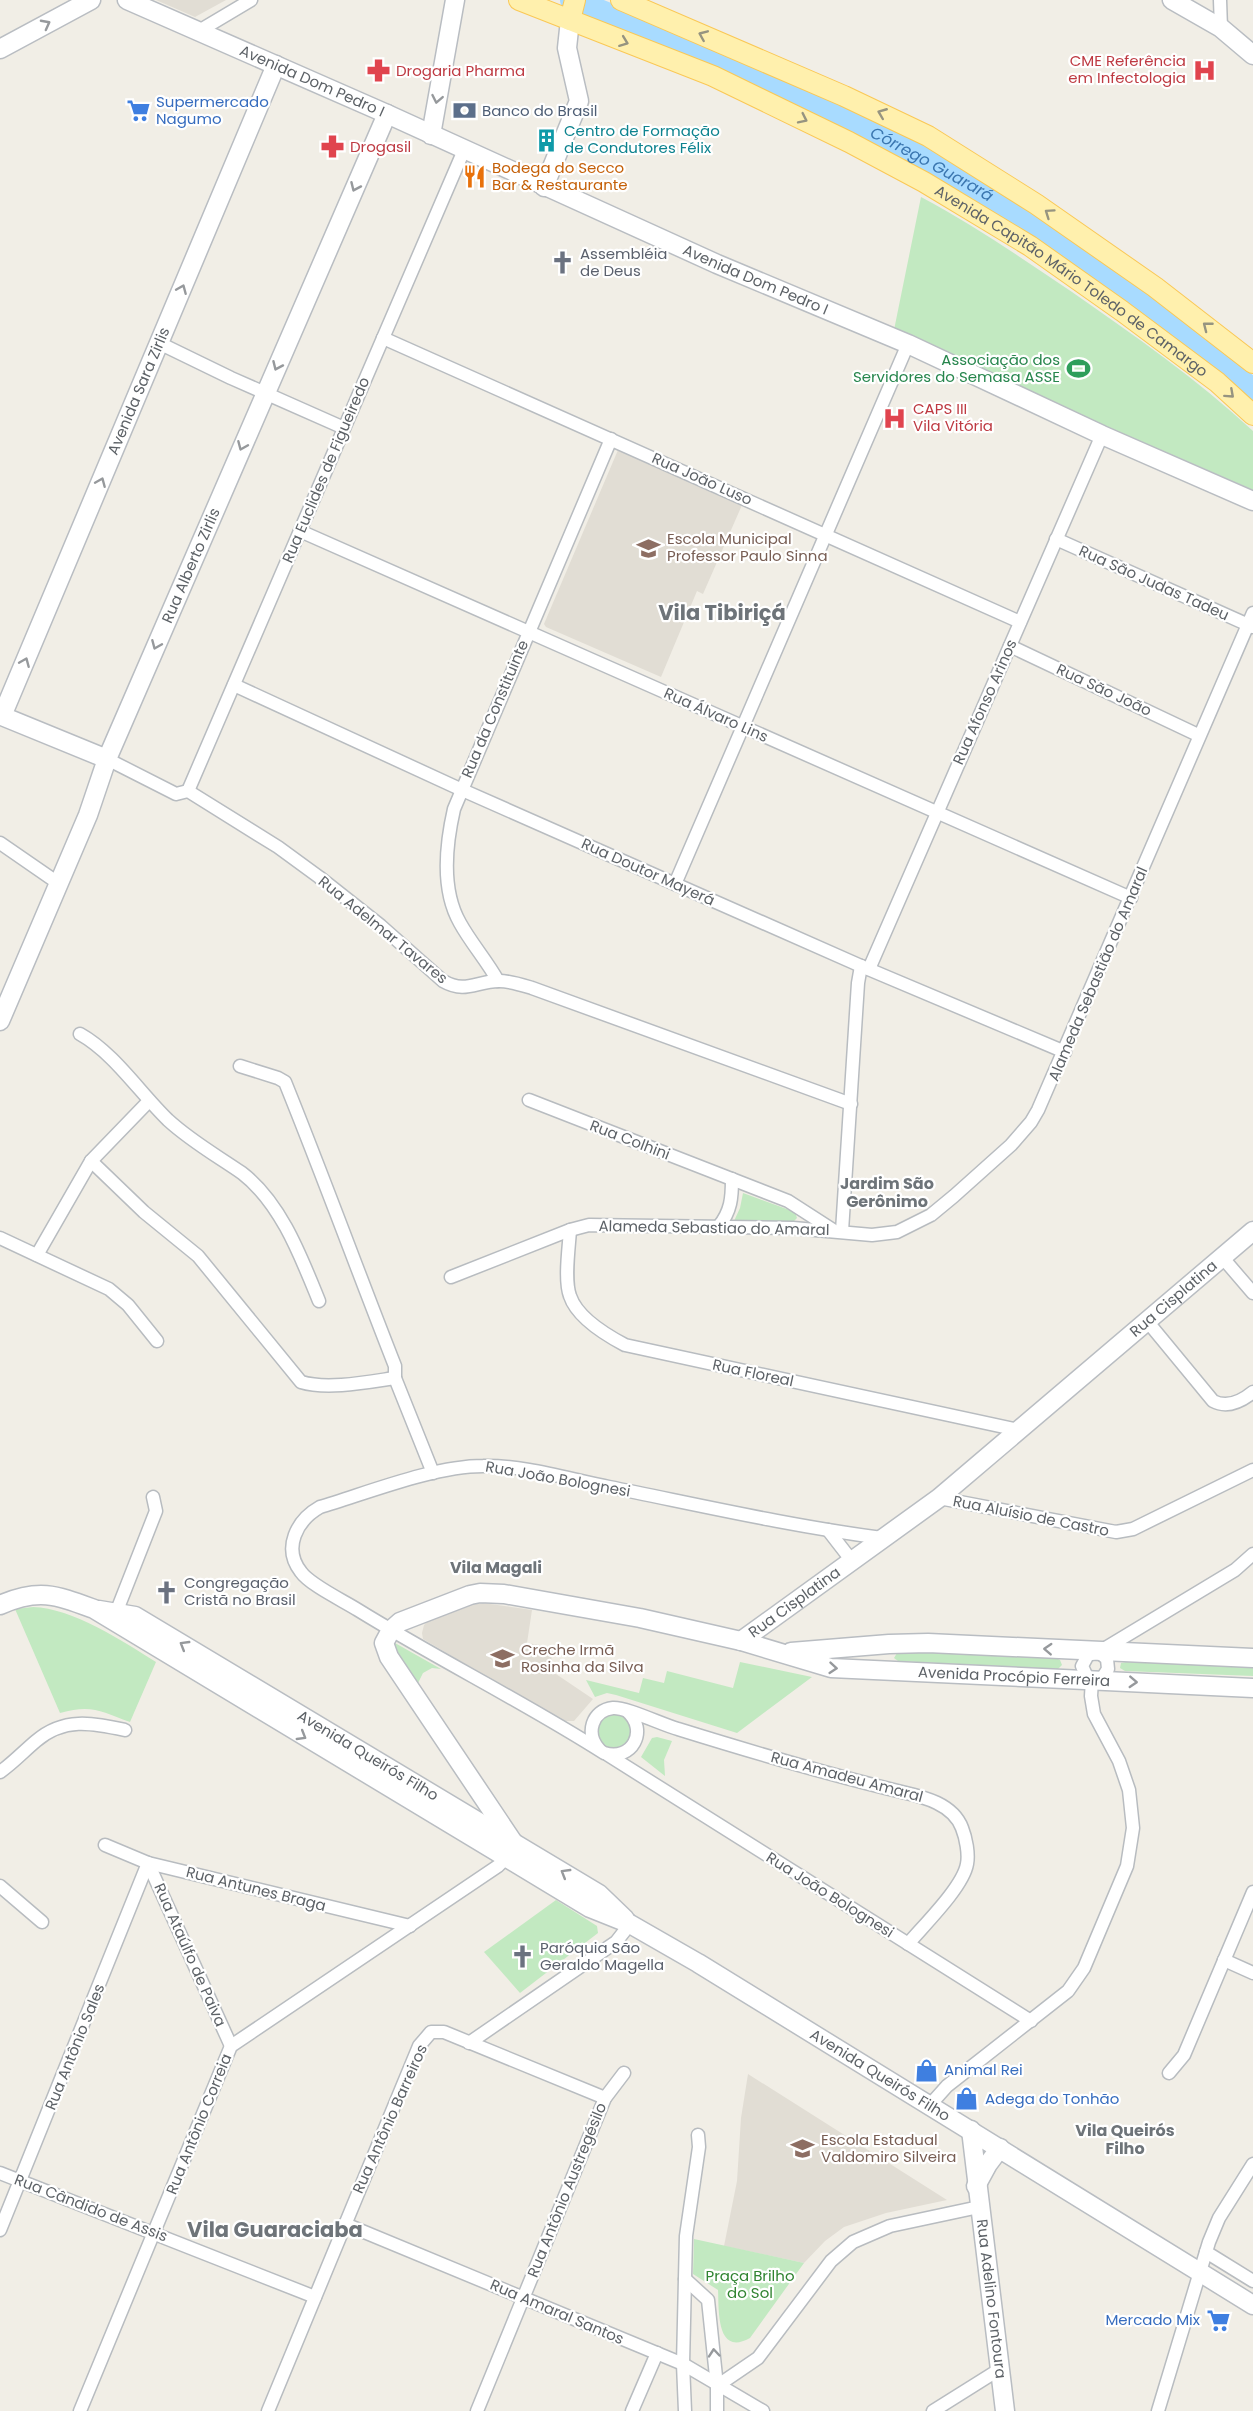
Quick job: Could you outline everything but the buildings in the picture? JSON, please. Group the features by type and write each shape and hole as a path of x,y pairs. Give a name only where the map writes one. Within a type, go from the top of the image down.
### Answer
{"main road":[{"name":"Avenida Capitão Mário Toledo de Camargo","path":"519,0 572,10 849,142 978,213 1030,246 1172,346 1253,415"},
{"path":"621,0 791,72 919,131 1036,204 1201,321 1253,363"}],"street":[{"path":"0,49 91,0"},
{"name":"Avenida Dom Pedro I","path":"127,0 387,114 717,264 908,344 1102,435 1253,501"},
{"path":"199,31 251,0"},
{"path":"431,135 455,0"},
{"path":"1172,0 1221,28 1253,55"},
{"path":"1220,0 1221,28"},
{"path":"544,187 579,105 578,89 567,48 572,10"},
{"name":"Avenida Sara Zirlis","path":"1,716 276,65"},
{"name":"Rua Alberto Zirlis","path":"0,1021 88,815 107,759 387,114"},
{"name":"Rua Euclides de Figueiredo","path":"188,791 464,150"},
{"name":"Rua João Luso","path":"383,338 1020,622"},
{"path":"159,343 344,428"},
{"path":"675,884 908,344"},
{"name":"Rua Afonso Arinos","path":"838,1231 858,983 937,812 1102,435"},
{"name":"Rua da Constituinte","path":"498,981 481,952 460,924 449,894 448,845 454,809 460,789 611,439"},
{"name":"Rua Álvaro Lins","path":"300,531 1131,898"},
{"name":"Rua São Judas Tadeu","path":"1056,539 1250,626"},
{"name":"Alameda Sebastião do Amaral","path":"838,1231 885,1234 912,1226 930,1215 1021,1135 1038,1110 1131,898 1198,735 1250,626 1253,612"},
{"name":"Rua São João","path":"1010,646 1198,735"},
{"name":"Rua Doutor Mayerá","path":"234,685 460,789 675,884 1065,1052"},
{"path":"1,716 107,759"},
{"name":"Rua Adelmar Tavares","path":"107,759 176,794 188,791 278,847 381,926 443,981 454,987 466,988 498,981 532,988 850,1104"},
{"path":"0,843 58,883"},
{"path":"80,1034 100,1048 149,1101 199,1146 242,1174 257,1188 274,1210 301,1257 319,1301"},
{"path":"240,1066 285,1082 325,1180 355,1265 395,1366 395,1378 433,1473"},
{"name":"Rua Colhini","path":"529,1100 788,1201 838,1231"},
{"path":"37,1255 91,1161 149,1101"},
{"path":"91,1161 144,1212 198,1256 301,1382 310,1385 360,1383 395,1378"},
{"path":"719,1226 731,1204 732,1179"},
{"name":"Alameda Sebastiao do Amaral","path":"451,1277 570,1230 603,1224 838,1231"},
{"name":"Rua Floreal","path":"570,1230 569,1294 578,1310 603,1332 625,1345 1018,1430"},
{"name":"Rua Cisplatina","path":"391,1630 400,1622 454,1600 490,1593 640,1618 741,1641 939,1498 1253,1231"},
{"path":"0,1238 109,1289 128,1305 157,1341"},
{"path":"1222,1257 1253,1293"},
{"path":"1147,1321 1208,1396 1218,1404 1228,1405 1244,1399 1253,1392"},
{"name":"Rua João Bolognesi","path":"882,1538 828,1530 499,1467 466,1466 433,1473 320,1507 300,1522 293,1542 296,1563 307,1578 391,1630 602,1751 1031,2021"},
{"name":"Rua Aluísio de Castro","path":"939,1498 1116,1532 1132,1529 1253,1470"},
{"path":"114,1617 156,1511 153,1497"},
{"path":"828,1530 852,1561"},
{"path":"1099,1652 1107,1659 1108,1669 1102,1677 1092,1680 1087,1677 1082,1666 1088,1655 1099,1652 1235,1570 1253,1554"},
{"name":"Avenida Queirós Filho","path":"0,1605 20,1597 43,1594 72,1601 114,1617 135,1616 244,1691 509,1850 606,1899 630,1924 698,1963 1253,2305"},
{"path":"391,1630 384,1643 389,1657 483,1796 509,1850"},
{"name":"Avenida Procópio Ferreira","path":"741,1641 831,1668 1253,1688"},
{"name":"Avenida Procópio Ferreira","path":"777,1653 918,1643 1253,1658"},
{"path":"930,2105 947,2086 1058,2001 1077,1980 1119,1886 1130,1854 1133,1828 1129,1790 1119,1761 1094,1714 1091,1696 1092,1680"},
{"path":"568,1731 581,1730 593,1723 604,1710 616,1708 627,1711 636,1722 638,1735 627,1752 616,1755 602,1751 591,1735 593,1723"},
{"name":"Rua Amadeu Amaral","path":"627,1711 661,1724 823,1773 919,1796 949,1811 962,1827 968,1855 965,1871 957,1886 908,1944"},
{"path":"0,1772 37,1739 63,1725 75,1722 92,1723 125,1730"},
{"path":"638,1735 661,1724"},
{"path":"627,1752 628,1768"},
{"path":"468,1825 483,1796"},
{"name":"Rua Antunes Braga","path":"105,1845 148,1863 410,1926"},
{"name":"Rua Antônio Correia","path":"80,2411 231,2046 498,1866 509,1850"},
{"name":"Rua Ataúlfo de Paiva","path":"148,1863 231,2046"},
{"name":"Rua Antônio Sales","path":"0,2230 148,1863"},
{"path":"0,1886 42,1922"},
{"path":"1169,2073 1184,2055 1253,1892"},
{"path":"469,2043 616,1942 630,1924"},
{"path":"1224,1960 1253,1973"},
{"name":"Rua Antônio Barreiros","path":"268,2411 419,2046 435,2031 444,2032 469,2043"},
{"path":"469,2043 605,2098"},
{"name":"Rua Antônio Austregésilo","path":"477,2411 605,2098 624,2073"},
{"name":"Rua Adelino Fontoura","path":"971,2130 1005,2411"},
{"path":"685,2411 683,2364 686,2236 699,2147 698,2135"},
{"path":"976,2186 1000,2148"},
{"path":"1158,2411 1206,2252 1220,2218 1253,2164"},
{"name":"Rua Cândido de Assis","path":"0,2173 315,2297"},
{"path":"717,2386 758,2358 831,2261 853,2242 890,2226 979,2207"},
{"name":"Rua Amaral Santos","path":"345,2224 683,2364 763,2411"},
{"path":"1206,2252 1253,2281"},
{"path":"685,2279 708,2300 717,2386 717,2411"},
{"path":"632,2411 657,2353"},
{"path":"933,2411 1000,2369"}],"shaded area":[{"path":"156,0 226,0 195,17"},
{"name":"Escola Municipal Professor Paulo Sinna","path":"618,450 742,505 703,594 697,591 661,677 546,627 544,624"},
{"name":"Creche Irmã Rosinha da Silva","path":"483,1603 532,1610 527,1643 553,1647 550,1670 593,1699 574,1721 557,1718 423,1639 424,1625 429,1620 465,1606"},
{"name":"Escola Estadual Valdomiro Silveira","path":"748,2074 947,2200 886,2213 844,2227 825,2241 804,2263 724,2246 737,2181 741,2118"}],"green space":[{"name":"Associação dos Servidores do Semasa ASSE","path":"921,197 979,231 1072,292 1165,358 1232,412 1253,431 1253,490 1041,398 894,330"},
{"path":"743,1193 795,1212 797,1218 794,1221 734,1221"},
{"path":"33,1607 64,1613 80,1619 156,1662 130,1722 96,1710 80,1709 60,1713 15,1609"},
{"path":"395,1643 441,1669 432,1668 423,1673 417,1685 395,1652 393,1644"},
{"path":"927,1650 1056,1658 1062,1665 1058,1669 898,1661 894,1658 897,1653"},
{"path":"740,1662 812,1677 737,1733 616,1695 607,1693 595,1697 586,1680 639,1693 643,1678 664,1683 667,1671 733,1688"},
{"path":"1121,1663 1253,1667 1253,1676 1125,1671 1120,1668"},
{"path":"615,1714 627,1720 633,1732 627,1744 615,1750 603,1744 597,1732 603,1720"},
{"path":"652,1738 672,1741 664,1760 665,1776 641,1757"},
{"path":"556,1900 597,1926 598,1933 520,1993 484,1952"},
{"name":"Praça Brilho do Sol","path":"694,2239 804,2263 750,2338 739,2342 731,2341 725,2336 720,2319 718,2290 693,2274"}],"waterway":[{"name":"Córrego Guarará","path":"572,0 766,79 888,139 981,190 1167,317 1253,391"}],"place":[{"name":"CME Referência em Infectologia","path":"1204,70"},
{"name":"Drogaria Pharma","path":"378,71"},
{"name":"Supermercado Nagumo","path":"138,111"},
{"name":"Banco do Brasil","path":"464,111"},
{"name":"Centro de Formação de Condutores Félix","path":"546,140"},
{"name":"Drogasil","path":"332,147"},
{"name":"Bodega do Secco Bar & Restaurante","path":"474,177"},
{"name":"Assembléia de Deus","path":"562,263"},
{"name":"Associação dos Servidores do Semasa ASSE","path":"1078,369"},
{"name":"CAPS III Vila Vitória","path":"895,418"},
{"name":"Escola Municipal Professor Paulo Sinna","path":"649,548"},
{"name":"Congregação Cristã no Brasil","path":"166,1592"},
{"name":"Creche Irmã Rosinha da Silva","path":"503,1659"},
{"name":"Paróquia São Geraldo Magella","path":"522,1957"},
{"name":"Animal Rei","path":"926,2070"},
{"name":"Adega do Tonhão","path":"967,2099"},
{"name":"Escola Estadual Valdomiro Silveira","path":"803,2149"},
{"name":"Mercado Mix","path":"1218,2320"}],"district":[{"name":"Vila Tibiriçá","path":"722,613"},
{"name":"Jardim São Gerônimo","path":"887,1192"},
{"name":"Vila Magali","path":"496,1567"},
{"name":"Vila Queirós Filho","path":"1125,2139"},
{"name":"Vila Guaraciaba","path":"275,2230"}]}
